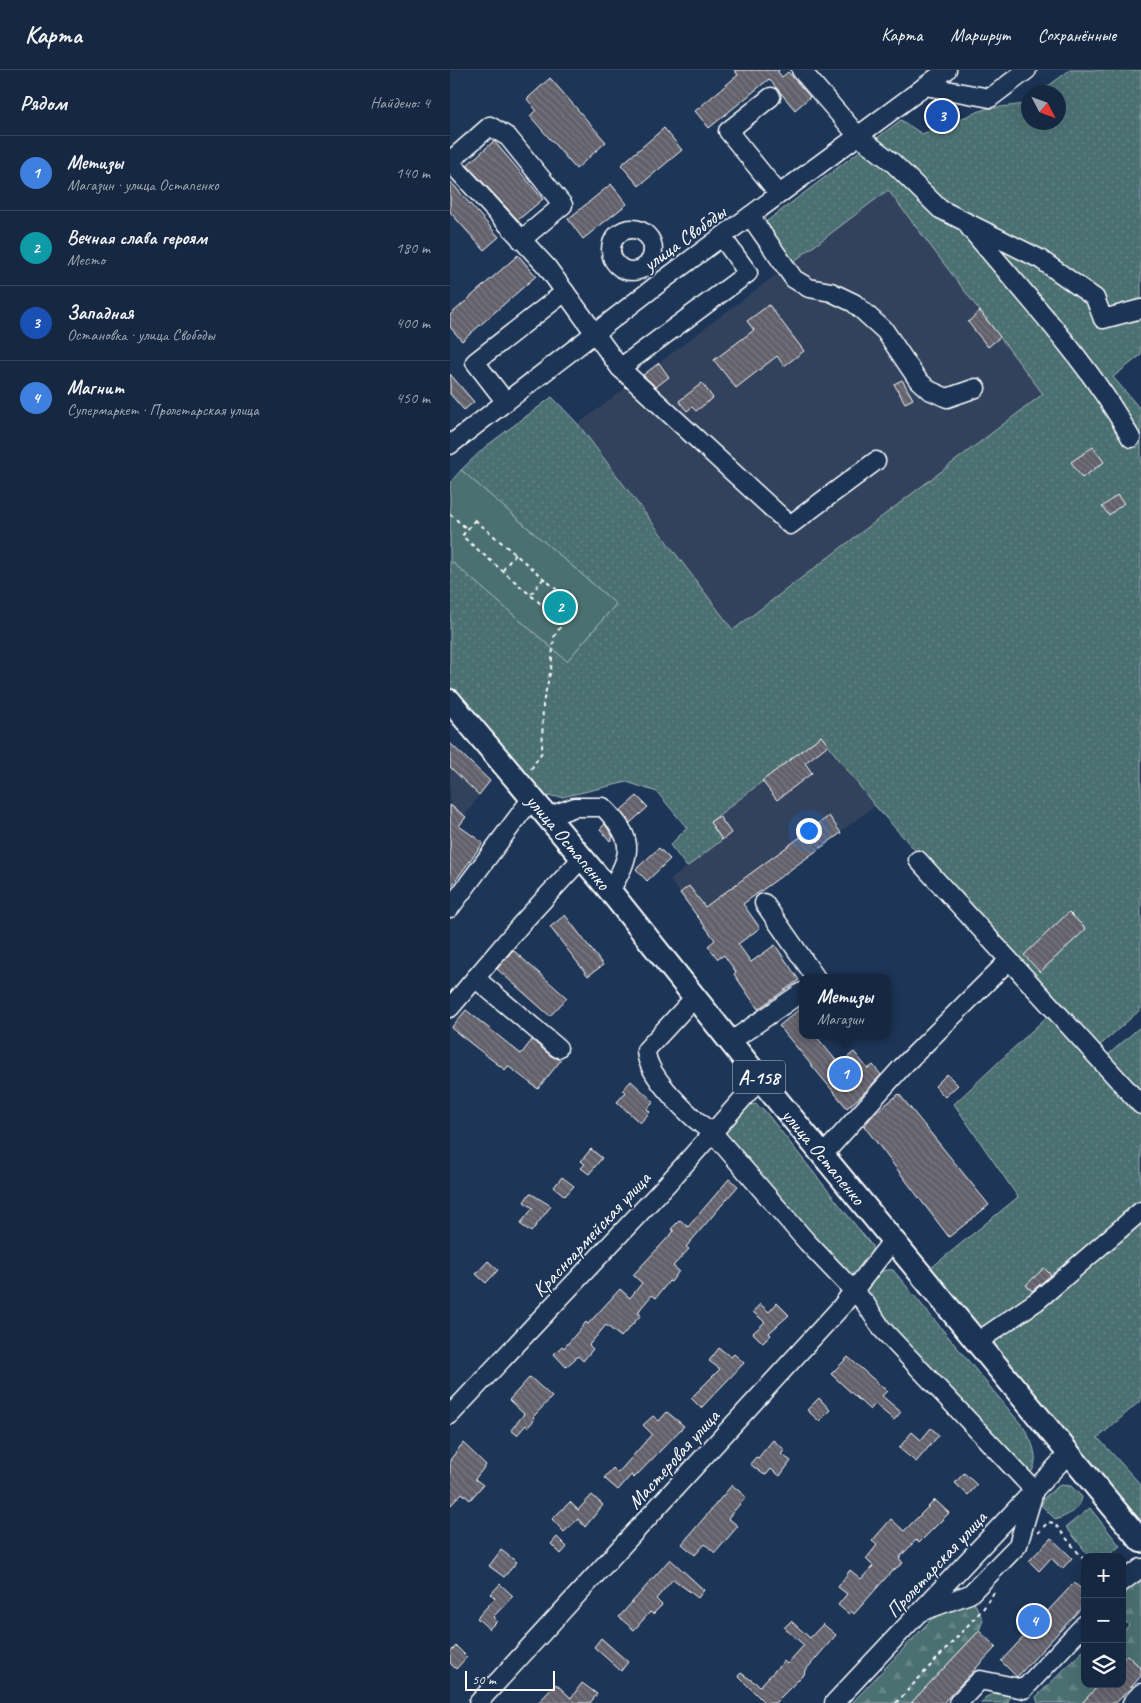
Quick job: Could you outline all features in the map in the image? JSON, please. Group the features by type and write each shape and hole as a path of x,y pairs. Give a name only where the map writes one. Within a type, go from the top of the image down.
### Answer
{"main road":[{"name":"улица Остапенко","path":"450,701 610,891 760,1079 1141,1541"}],"street":[{"path":"801,70 858,136 892,162 940,209 1040,259 1095,298 1103,319 1141,309"},
{"name":"улица Свободы","path":"450,445 594,332 947,70"},
{"path":"925,86 990,98 1027,70"},
{"path":"770,97 728,131 779,194"},
{"path":"521,240 563,205 508,137 490,126 450,162 521,240 547,268 620,368 790,525 876,461"},
{"path":"750,216 794,279 809,288 831,292 854,302 885,331 918,380 928,390 947,398 976,388"},
{"path":"964,220 1079,360 1121,420 1131,438"},
{"path":"620,368 748,273 722,237"},
{"path":"643,268 655,286"},
{"path":"505,401 475,362 564,292"},
{"path":"450,908 527,792"},
{"path":"547,817 575,807 602,807 618,822 628,840 627,849 625,866 610,891"},
{"path":"450,1008 582,858"},
{"path":"918,860 1141,1105"},
{"path":"764,903 813,974"},
{"path":"823,1155 902,1067 1009,960"},
{"path":"476,978 558,1048"},
{"path":"730,1042 799,994"},
{"path":"694,998 646,1050 646,1058 653,1072 700,1124 713,1133 852,1292 865,1303 882,1329 1034,1490 1018,1545 970,1594 920,1612"},
{"name":"Красноармейская улица","path":"450,1415 668,1183 760,1079"},
{"path":"977,1342 1038,1301 1141,1210"},
{"name":"Мастеровая улица","path":"478,1703 852,1292 893,1240"},
{"name":"Пролетарская улица","path":"834,1703 1069,1453"},
{"path":"1126,1579 1141,1568"},
{"path":"958,1703 980,1680 1024,1690 1081,1628"},
{"path":"1132,1703 1141,1693"}],"path":[{"path":"450,514 467,530"},
{"path":"527,792 542,752 543,702 551,669 554,637 576,606 475,520 462,536 563,623"},
{"path":"502,570 515,554"},
{"path":"530,595 543,579"},
{"path":"1034,1537 1048,1522 1054,1523 1081,1556"},
{"path":"896,1703 983,1609 999,1584"}],"shaded area":[{"path":"888,190 1043,394 733,631 578,424"},
{"path":"821,736 875,806 708,930 670,880 722,840 710,822"},
{"path":"450,767 479,795 450,839"}],"green space":[{"path":"1070,70 1141,70 1141,355 1113,377 1141,410 1141,1009 1096,1049 875,806 821,736 710,822 722,840 687,867 670,845 687,828 657,792 627,782 562,797 544,796 450,686 450,560 567,661 616,604 461,470 485,447 552,397 578,424 733,630 1043,394 888,190 793,262 763,224 901,120 922,134 985,109 1021,104 1021,130 1066,130 1066,85 1050,85"},
{"path":"461,470 616,604 567,661 450,560 450,483"},
{"path":"1054,1010 1101,1061 1141,1026 1141,1400 1098,1438 1141,1485 1141,1528 931,1268 1018,1197 954,1104"},
{"path":"756,1104 764,1110 872,1246 872,1256 852,1292 717,1139 745,1106"},
{"path":"893,1270 1024,1428 1030,1439 1035,1457 1035,1463 1030,1474 882,1329 866,1295 869,1285 878,1273"},
{"path":"1060,1485 1071,1486 1082,1497 1076,1509 1056,1520 1041,1505 1046,1496"},
{"path":"1090,1508 1120,1546 1111,1553 1087,1553 1066,1527"},
{"path":"1141,1581 1141,1668 1126,1656 1126,1628 1129,1625 1126,1622 1126,1594 1130,1587"},
{"path":"965,1602 975,1604 983,1620 979,1631 911,1703 852,1703 941,1609"},
{"path":"1081,1653 1081,1688 1096,1688 1082,1703 1038,1703 1036,1697"},
{"path":"998,1692 1010,1695 1008,1703 980,1703 986,1697"}],"building":[{"path":"734,70 779,70 778,72 782,77 788,72 810,97 795,110 769,79 709,128 695,111 738,75"},
{"path":"550,78 606,142 576,169 530,116 536,110 527,99"},
{"path":"664,128 682,150 639,186 621,165"},
{"path":"494,141 543,199 518,220 467,165"},
{"path":"450,181 499,237 484,250 450,212"},
{"path":"611,184 627,204 583,239 568,219"},
{"path":"518,255 536,276 462,341 450,327 450,315"},
{"path":"769,305 804,351 784,366 777,356 736,388 714,360 754,330 747,321"},
{"path":"980,311 1000,337 988,347 968,322"},
{"path":"659,363 669,377 656,387 643,375"},
{"path":"450,374 474,402 464,410 450,394"},
{"path":"902,380 913,399 905,403 894,384"},
{"path":"702,383 713,398 696,411 692,407 687,411 679,401"},
{"path":"1093,447 1104,462 1082,478 1071,462"},
{"path":"1117,495 1124,503 1109,515 1102,507"},
{"path":"821,736 828,745 805,763 812,773 777,800 762,781"},
{"path":"450,743 490,781 479,795 450,767"},
{"path":"637,796 648,807 630,823 621,810"},
{"path":"450,805 466,817 459,826 483,843 450,888"},
{"path":"719,816 731,833 722,840 710,822"},
{"path":"829,816 841,833 743,904 760,928 738,944 751,962 775,945 799,980 758,1009 734,974 736,972 724,955 718,959 708,946 715,940 680,893 689,886 705,907"},
{"path":"605,824 613,837 610,841 600,829"},
{"path":"659,848 670,859 647,881 636,869"},
{"path":"1069,912 1086,929 1040,972 1024,955"},
{"path":"565,915 603,965 588,976 550,927"},
{"path":"513,950 567,998 550,1016 497,969"},
{"path":"799,1009 799,1039 818,1039 839,1064 854,1052 868,1069 873,1065 881,1075 847,1108 779,1026"},
{"path":"466,1010 521,1054 532,1040 551,1056 561,1060 538,1089 508,1066 505,1070 451,1028"},
{"path":"947,1074 958,1085 945,1097 935,1086"},
{"path":"631,1081 654,1102 647,1109 650,1112 640,1123 617,1102 626,1092 623,1090"},
{"path":"899,1094 989,1205 949,1237 864,1126 875,1113"},
{"path":"591,1149 602,1158 589,1174 581,1168 585,1164 581,1161"},
{"path":"562,1177 574,1186 565,1196 554,1187"},
{"path":"729,1179 738,1186 686,1247 689,1249 673,1266 679,1271 671,1282 669,1281 656,1298 652,1295 638,1313 641,1315 621,1337 606,1325 589,1345 593,1349 583,1361 578,1356 566,1367 554,1354 562,1346 564,1348 586,1322 588,1324 620,1289 630,1298 642,1283 633,1275 674,1231 671,1229 680,1220 688,1227"},
{"path":"530,1193 551,1206 531,1232 520,1224 533,1208 524,1202"},
{"path":"488,1261 498,1270 486,1283 476,1274"},
{"path":"1044,1268 1051,1275 1032,1291 1026,1285"},
{"path":"777,1303 789,1315 769,1333 771,1335 763,1343 753,1333 765,1322 753,1312 760,1304 769,1312"},
{"path":"719,1348 731,1357 734,1354 744,1363 701,1408 691,1398 720,1369 709,1361"},
{"path":"848,1357 887,1391 882,1396 901,1412 894,1420 875,1404 870,1410 831,1374"},
{"path":"530,1377 552,1397 533,1417 535,1419 528,1427 526,1425 517,1435 511,1430 524,1414 509,1400"},
{"path":"819,1398 830,1410 819,1421 807,1410"},
{"path":"667,1412 684,1426 634,1478 631,1475 618,1490 604,1478 613,1468 618,1473 652,1434 643,1425 653,1416 659,1421"},
{"path":"931,1428 939,1435 916,1462 899,1448 912,1432 921,1440"},
{"path":"773,1440 785,1450 781,1454 791,1461 780,1476 771,1469 766,1475 763,1474 750,1464 756,1457 758,1458"},
{"path":"463,1443 486,1465 475,1479 483,1485 470,1500 462,1493 450,1506 450,1460"},
{"path":"964,1473 977,1485 968,1495 955,1483"},
{"path":"732,1485 746,1497 728,1518 738,1526 715,1553 705,1544 695,1555 682,1544"},
{"path":"592,1495 603,1505 585,1527 578,1519 564,1532 552,1519 570,1502 578,1510"},
{"path":"935,1500 949,1513 919,1543 916,1540 899,1558 903,1563 891,1572 854,1614 851,1611 849,1614 838,1605 847,1594 838,1587 850,1570 861,1579 873,1566 866,1559 877,1545 872,1541 891,1519 904,1531"},
{"path":"557,1537 567,1547 561,1554 551,1544"},
{"path":"1051,1538 1072,1558 1062,1569 1051,1558 1039,1571 1029,1561"},
{"path":"501,1550 517,1562 504,1577 489,1566"},
{"path":"670,1559 704,1590 698,1598 673,1579 656,1599 662,1605 653,1614 650,1612 634,1630 619,1617"},
{"path":"1074,1583 1081,1589 1081,1608 1017,1677 1001,1661"},
{"path":"500,1584 513,1596 493,1617 497,1621 489,1629 477,1618 495,1598 491,1594"},
{"path":"791,1621 810,1638 823,1624 836,1635 805,1673 775,1703 765,1703 738,1676 741,1673 760,1686 784,1661 787,1664 804,1645 784,1628"},
{"path":"979,1631 996,1647 943,1703 911,1703"},
{"path":"601,1638 628,1662 621,1671 594,1647"},
{"path":"456,1646 467,1657 456,1669 450,1663 450,1652"},
{"path":"1126,1656 1141,1668 1141,1676 1134,1684 1116,1703 1082,1703 1096,1688 1126,1688"},
{"path":"582,1683 597,1694 590,1703 538,1703 556,1684 571,1698"}],"place":[{"name":"Западная","path":"942,116"},
{"name":"Вечная слава героям","path":"560,607"},
{"name":"Метизы","path":"845,1074"},
{"name":"Магнит","path":"1034,1621"}]}
